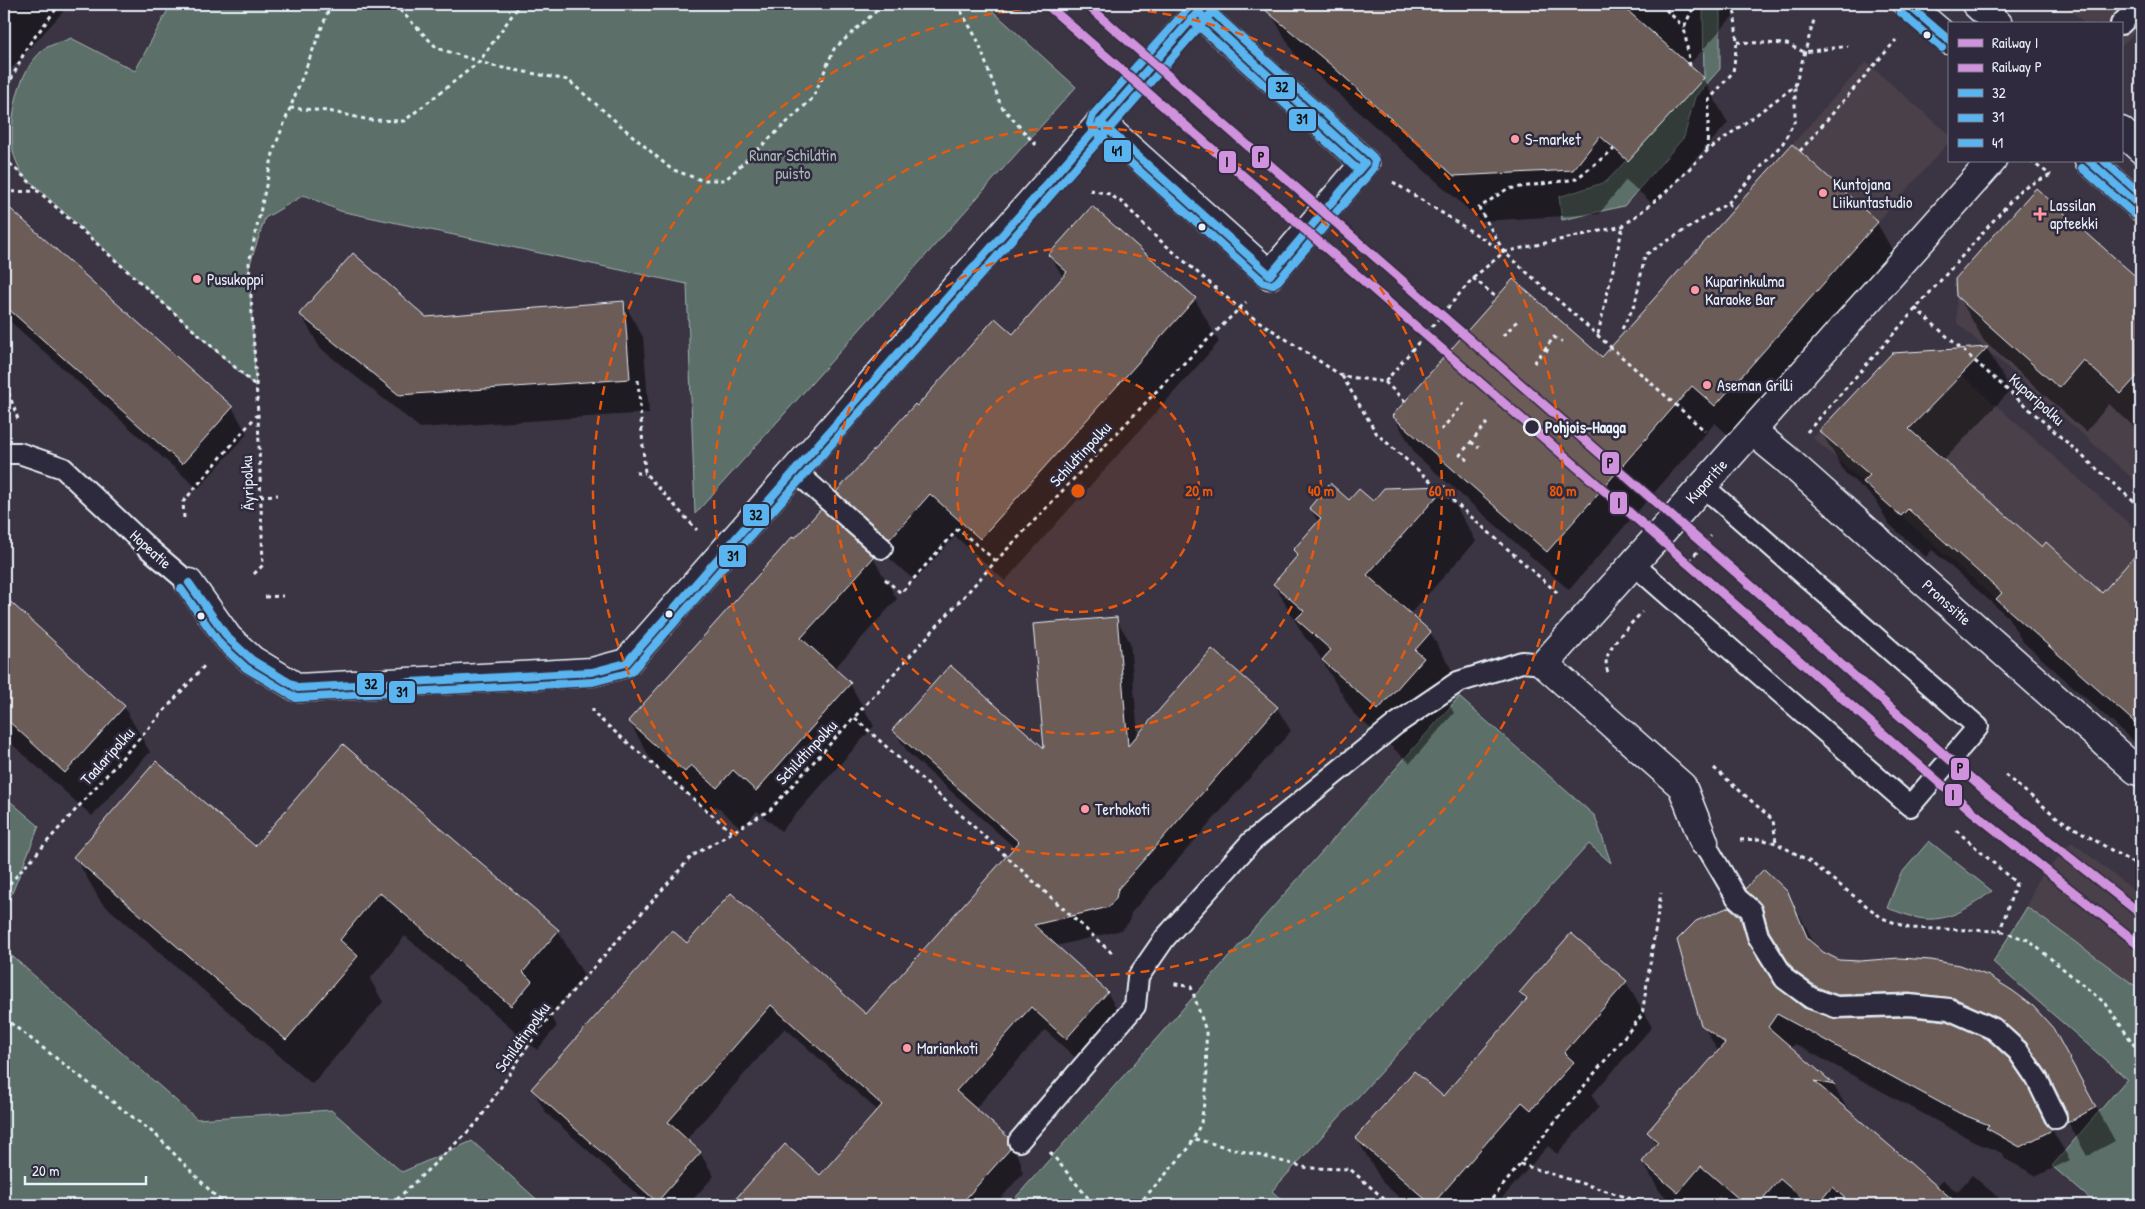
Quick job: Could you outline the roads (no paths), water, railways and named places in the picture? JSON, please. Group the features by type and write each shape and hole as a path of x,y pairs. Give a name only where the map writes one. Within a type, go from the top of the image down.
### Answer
{"street":[{"path":"1907,4 1948,39"},
{"path":"1976,4 1996,22"},
{"path":"1100,122 1270,275 1365,163 1201,8"},
{"name":"Hopeatie","path":"189,583 228,638 252,660 298,688 592,672 626,663 1201,8"},
{"path":"2122,132 2141,149"},
{"name":"Kuparitie","path":"1544,664 1991,162"},
{"path":"2089,162 2141,207"},
{"name":"Pronssitie","path":"1752,431 1792,464 2136,770 2141,772"},
{"path":"1544,664 1682,786 1704,842"}],"lane":[{"path":"2122,23 2138,7"},
{"name":"Hopeatie","path":"4,453 19,454 63,468 148,548 189,583"},
{"path":"794,470 882,548"},
{"path":"1632,563 1910,806 1978,727 1703,486"},
{"path":"1024,1136 1135,1006 1138,977 1165,938 1251,842 1396,724 1458,682 1522,662 1544,664"},
{"path":"1704,842 1737,898 1751,910 1758,936 1785,979 1810,998 1836,1006 1909,1005 1949,1009 1994,1029 2018,1051 2037,1079 2056,1118"}],"rail line":[{"name":"I","path":"1046,4 1973,812 2141,946"},
{"name":"P","path":"1086,4 1988,793 2141,914"}],"place":[{"name":"S-market","path":"1515,139"},
{"name":"Kuntojana Liikuntastudio","path":"1823,193"},
{"name":"Lassilan apteekki","path":"2040,214"},
{"name":"Pusukoppi","path":"197,279"},
{"name":"Kuparinkulma Karaoke Bar","path":"1695,290"},
{"name":"Aseman Grilli","path":"1707,385"},
{"name":"Pohjois-Haaga","path":"1532,427"},
{"name":"Terhokoti","path":"1085,809"},
{"name":"Mariankoti","path":"907,1048"}],"park label":[{"name":"Runar Schildtin puisto","path":"793,164"}]}
